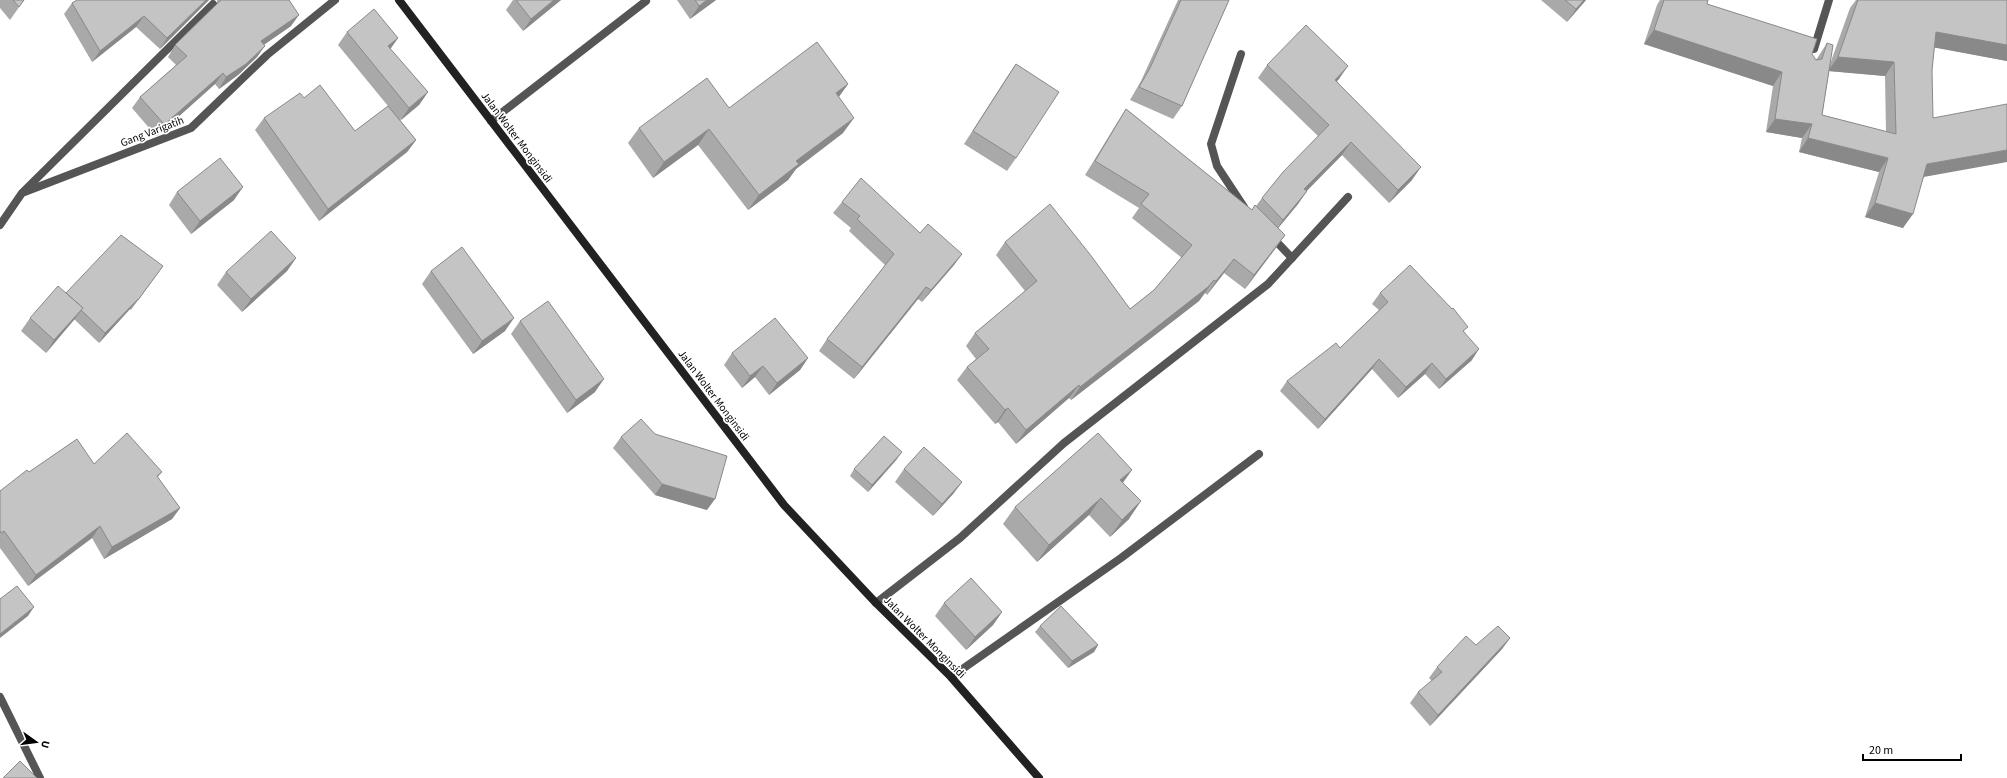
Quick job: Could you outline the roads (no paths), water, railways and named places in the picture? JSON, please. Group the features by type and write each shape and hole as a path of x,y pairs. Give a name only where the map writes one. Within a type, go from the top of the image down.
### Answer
{"main road":[{"name":"Jalan Wolter Monginsidi","path":"399,0 784,505 876,603 951,677 1039,778"}],"street":[{"name":"Gang Varigatih","path":"22,193 191,128 267,55 335,0"},
{"path":"1812,55 1829,0"},
{"path":"491,121 646,2"},
{"path":"0,224 22,193 213,4"},
{"path":"1241,54 1211,144 1217,166 1247,212"},
{"path":"876,603 960,538 1064,443 1268,284 1348,197"},
{"path":"1267,232 1292,258"},
{"path":"951,677 1115,562 1259,454"},
{"path":"0,697 40,778"}]}
